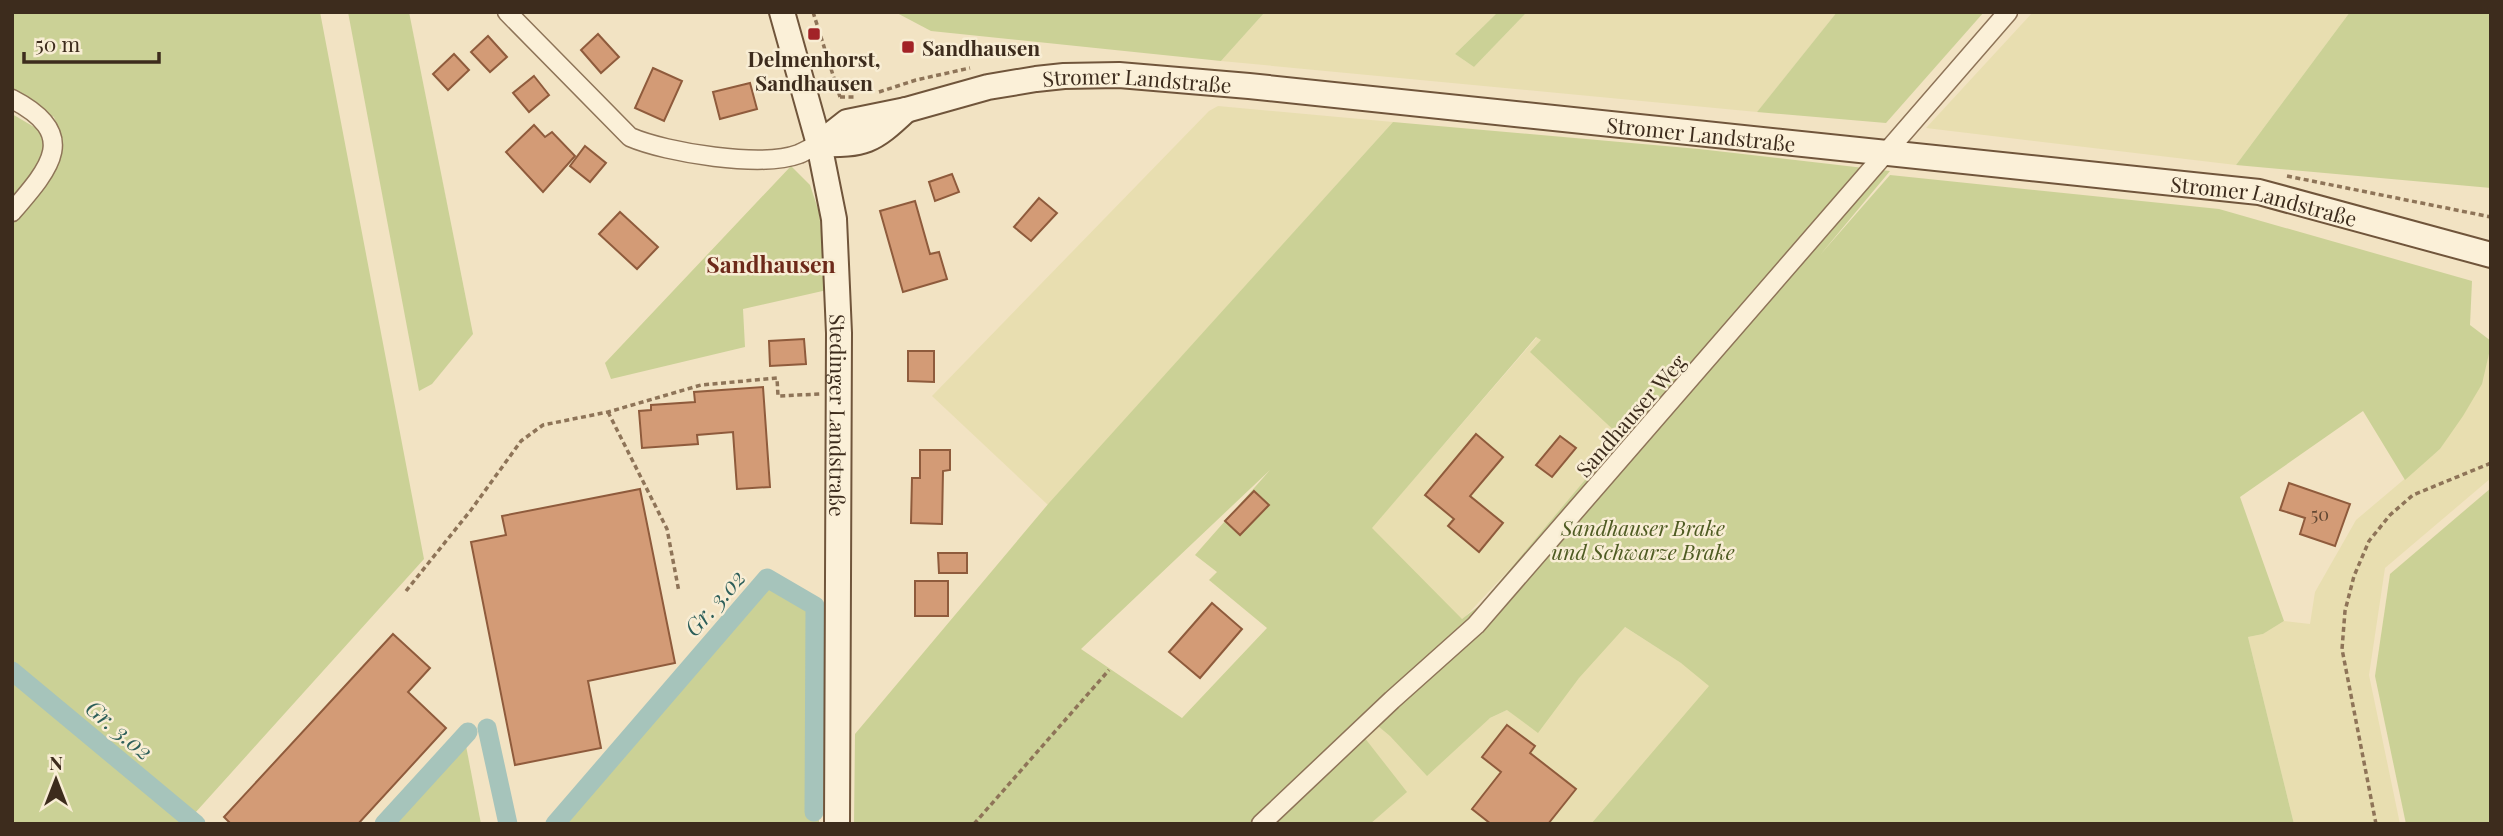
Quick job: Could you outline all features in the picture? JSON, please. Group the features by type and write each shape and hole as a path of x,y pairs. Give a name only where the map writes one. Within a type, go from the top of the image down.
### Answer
{"main road":[{"name":"Stedinger Landstraße","path":"782,12 819,144 834,219 839,334 836,824"},
{"name":"Stromer Landstraße","path":"819,144 847,122 906,110 988,87 1064,76 1119,75 1249,86 2259,192 2491,255"}],"street":[{"path":"507,12 630,137 650,146 702,156 765,158 798,155 819,144"},
{"name":"Sandhauser Weg","path":"1261,824 1382,709 1476,625 2008,12"},
{"path":"12,99 34,110 50,127 53,151 43,176 12,212"}],"path":[{"path":"813,12 840,97 866,97"},
{"path":"876,94 916,80 972,68"},
{"path":"406,591 471,510 521,441 543,425 608,412 701,385 777,378 778,396 839,394"},
{"path":"608,412 667,528 679,592"},
{"path":"2376,824 2342,649 2345,611 2354,576 2369,541 2390,515 2413,495 2491,463"},
{"path":"974,824 1109,670"}],"shaded area":[{"path":"1265,12 1498,12 1455,54 1474,67 1527,12 1837,12 1757,112 1221,61"},
{"path":"2033,12 2350,12 2236,165 1926,128"},
{"path":"1218,106 1393,122 1048,505 932,396 1209,111"},
{"path":"1537,337 1555,348 1640,429 1466,616 1347,716 1361,540"},
{"path":"2491,345 2491,478 2385,568 2369,675 2400,824 2294,824 2248,637 2263,634 2284,621 2310,624 2315,592 2356,520 2440,449 2481,384"},
{"path":"1620,624 1722,689 1605,824 1367,824 1361,739 1377,725 1453,736 1507,710"}],"green space":[{"path":"12,12 320,12 424,559 195,813 207,824 12,824 12,222 47,182 62,145 54,117 12,94"},
{"path":"348,12 409,12 473,334 432,384 419,391"},
{"path":"895,12 1265,12 1221,61 931,31"},
{"path":"1498,12 1527,12 1474,67 1455,54"},
{"path":"1837,12 1984,12 1886,123 1757,112"},
{"path":"2350,12 2491,12 2491,188 2236,165"},
{"path":"12,114 41,131 48,145 39,165 12,197"},
{"name":"Sandhauser Brake und Schwarze Brake","path":"1393,122 1699,149 1890,171 1820,255 1890,175 2219,209 2472,281 2470,325 2491,341 2482,384 2463,416 2440,449 2405,480 2363,411 2240,497 2284,621 2263,634 2248,637 2294,824 1591,824 1709,686 1681,663 1625,627 1579,678 1538,733 1507,710 1490,718 1427,776 1378,726 1364,737 1407,792 1370,824 854,824 855,734 1049,503","holes":["1536,337 1541,340 1530,352 1621,437 1480,605 1462,619 1372,528","1270,470 1195,555 1217,572 1209,580 1267,628 1182,718 1081,649"]},
{"path":"791,166 810,185 819,212 827,290 743,309 745,347 611,379 605,363"},
{"path":"2491,488 2491,824 2406,824 2375,676 2390,574"},
{"path":"767,586 819,615 819,823 563,824"},
{"path":"463,730 481,824 375,824"}],"building":[{"path":"598,34 619,57 601,73 581,50"},
{"path":"488,36 507,57 490,72 471,52"},
{"path":"454,54 469,70 448,90 433,74"},
{"path":"653,68 682,81 664,121 635,108"},
{"path":"534,76 549,95 529,112 513,93"},
{"path":"750,83 757,109 720,119 713,92"},
{"path":"534,125 545,137 552,132 575,156 543,192 506,152"},
{"path":"585,146 606,163 590,182 570,166"},
{"path":"952,174 959,192 935,201 929,182"},
{"path":"1039,198 1057,213 1031,241 1014,227"},
{"path":"915,201 930,254 939,252 947,279 903,292 880,211"},
{"path":"620,212 658,247 637,269 599,234"},
{"path":"804,339 806,364 770,366 769,341"},
{"path":"908,351 934,351 934,382 908,381"},
{"path":"763,387 770,487 737,489 733,432 697,435 698,444 642,448 639,411 651,410 651,405 695,402 694,392"},
{"path":"1476,434 1503,457 1470,496 1503,523 1479,552 1448,526 1454,519 1425,495"},
{"path":"1560,436 1576,448 1552,477 1536,465"},
{"path":"920,450 950,450 950,470 943,471 942,524 911,523 912,478 920,478"},
{"path":"2289,483 2350,504 2335,546 2300,534 2305,518 2280,510"},
{"path":"640,489 675,663 588,681 601,748 515,765 471,542 506,535 502,516"},
{"path":"1254,491 1269,505 1240,535 1225,521"},
{"path":"938,553 967,553 967,573 939,573"},
{"path":"915,581 948,581 948,616 915,616"},
{"path":"1212,603 1242,629 1200,678 1169,652"},
{"path":"393,634 430,668 408,692 446,728 358,824 231,824 224,817"},
{"path":"1507,725 1535,746 1530,753 1576,789 1548,824 1491,824 1472,809 1501,772 1482,757"}],"waterway":[{"name":"Gr. 3.02","path":"555,824 767,578 815,606 814,812"},
{"name":"Gr. 3.02","path":"12,671 196,824"},
{"name":"Gr. 3.02","path":"487,728 508,824"},
{"name":"Gr. 3.02","path":"384,824 468,732"}],"place":[{"name":"Delmenhorst, Sandhausen","path":"814,34"},
{"name":"Sandhausen","path":"908,47"}],"district":[{"name":"Sandhausen","path":"771,263"}]}
